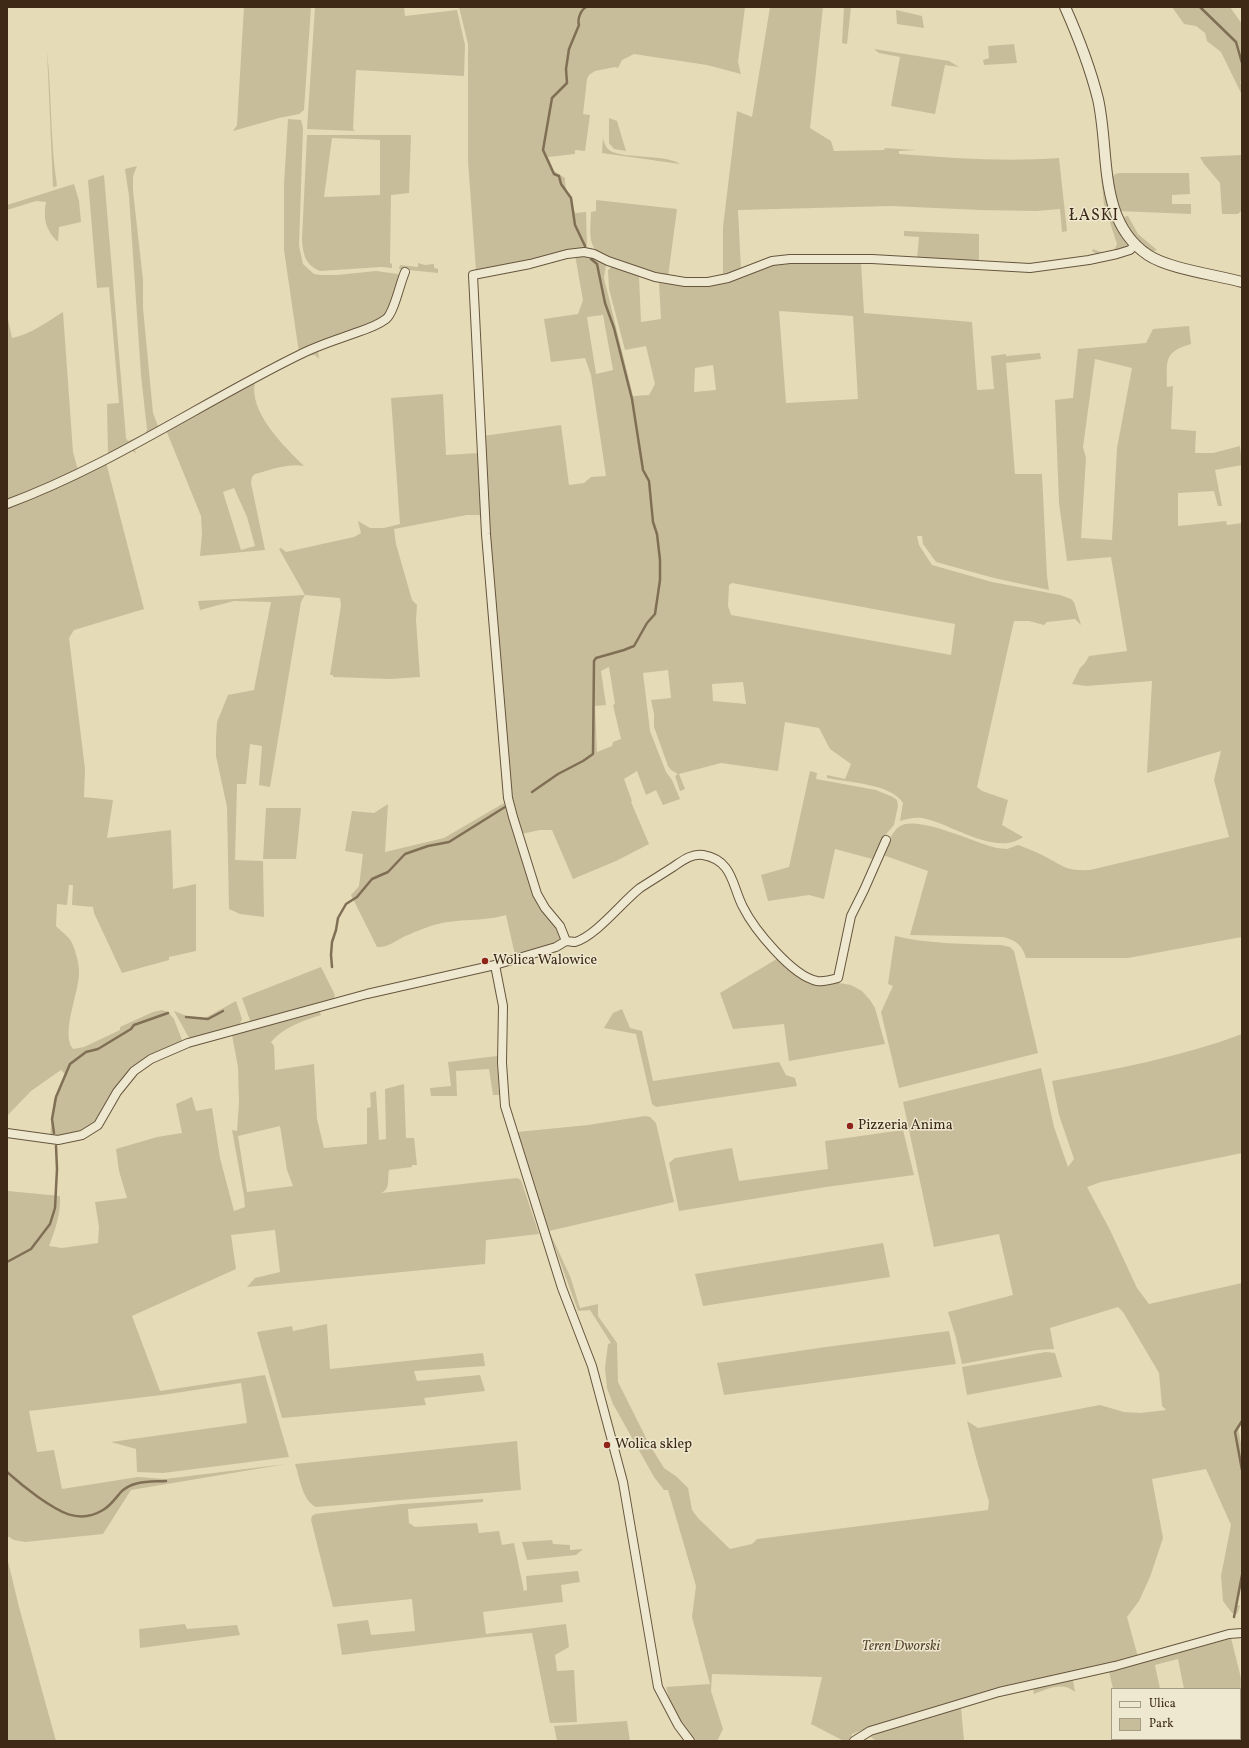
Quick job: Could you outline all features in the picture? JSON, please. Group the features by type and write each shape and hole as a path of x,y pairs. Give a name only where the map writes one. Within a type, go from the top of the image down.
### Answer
{"street":[{"path":"1065,7 1098,97 1112,204 1116,217 1135,245 1150,256 1168,264 1242,282"},
{"path":"566,940 560,926 545,908 537,894 508,798 484,512 473,275 530,264 566,254 584,252 594,254 613,263 655,277 685,282 708,282 728,278 772,261 790,259 872,259 1030,268 1089,260 1117,254 1130,250 1135,245"},
{"path":"7,504 28,496 95,464 300,354 373,327 387,319 393,308 400,281 405,272"},
{"path":"7,1133 58,1140 82,1136 98,1125 120,1088 134,1071 162,1053 188,1043 366,994 495,965 556,947 566,940 574,942 592,932 640,889 690,856 703,855 716,860 727,868 735,884 743,907 758,931 801,975 817,981 838,978 850,916 864,890 886,840"},
{"path":"495,965 503,1006 502,1063 505,1106 562,1288 592,1366 623,1482 658,1688 678,1725 690,1741"},
{"path":"854,1741 870,1731 999,1692 1116,1666 1229,1634 1242,1633"}],"green space":[{"path":"244,7 311,7 304,110 299,114 233,131 237,125"},
{"path":"315,7 404,7 405,16 457,10 465,45 464,76 356,70 353,129 355,131 307,129"},
{"path":"459,7 745,7 738,62 741,74 707,65 634,54 622,60 618,68 615,67 595,71 589,75 587,79 583,114 590,115 585,151 575,150 575,154 548,157 554,171 565,178 567,191 575,213 586,212 587,247 585,250 476,271 468,161 468,44"},
{"path":"770,7 823,7 810,128 831,141 834,151 884,150 885,148 916,150 899,151 899,154 959,158 1019,160 1059,158 1067,231 1062,232 1060,209 1036,211 891,206 738,210 741,269 723,276 723,227 737,111 752,117"},
{"path":"844,7 851,7 847,44 842,43"},
{"path":"1172,7 1230,7 1242,24 1242,81 1240,82 1242,86 1242,95 1221,52 1207,41 1205,33 1196,26 1184,24"},
{"path":"896,10 922,16 924,28 897,24"},
{"path":"1014,44 1017,63 984,65 983,60 989,58 988,46"},
{"path":"874,49 949,61 959,67 945,65 935,114 891,106 900,57 879,53"},
{"path":"47,51 53,152 57,186 53,187"},
{"path":"609,118 617,121 626,151 614,149 609,143"},
{"path":"288,119 301,120 303,128 299,246 303,264 314,274 321,275 376,271 398,274 400,277 392,304 382,320 299,353 284,250 284,184"},
{"path":"307,135 411,135 409,193 391,195 390,263 392,264 392,268 381,267 320,271 311,266 308,262 304,254 302,239","holes":["332,138 380,140 380,195 324,197"]},
{"path":"603,138 607,148 613,152 631,156 664,159 680,164 602,153"},
{"path":"1242,155 1242,210 1238,214 1222,214 1220,183 1200,157"},
{"path":"1099,157 1102,158 1109,206 1114,221 1127,245 1120,252 1100,256 1092,251 1093,249 1107,253 1113,251 1117,244 1104,204"},
{"path":"137,166 133,176 133,191 143,280 143,308 153,413 159,429 108,455 107,404 119,403 109,287 97,288 88,180 104,175 126,438 128,441 145,434 147,430 141,375 129,196 125,169"},
{"path":"1189,173 1190,194 1172,195 1172,204 1191,204 1191,214 1118,211 1112,178 1115,174"},
{"path":"74,184 79,201 81,222 59,227 58,242 50,233 46,223 46,202 36,201 7,210 7,205"},
{"path":"596,200 677,209 668,277 617,261 607,257 594,248 590,235 590,226 591,212 596,211"},
{"path":"1128,216 1138,234 1157,250 1150,252 1132,236 1123,217"},
{"path":"904,231 979,234 979,264 917,259 919,237 904,236"},
{"path":"575,255 592,258 606,264 604,278 633,396 649,395 655,384 646,346 625,350 609,289 608,270 613,266 639,276 641,322 661,319 659,283 688,286 774,263 821,264 822,262 861,262 864,313 972,322 977,390 994,389 991,356 1040,353 1041,359 1006,363 1015,474 1042,474 1049,590 994,578 936,562 923,544 922,536 917,536 919,545 932,565 992,582 1060,595 1071,599 1074,602 1081,625 1075,619 1047,622 1044,625 1029,621 1014,621 977,787 982,791 1008,800 1002,825 1023,837 1012,842 999,843 973,837 934,821 922,818 913,818 900,821 903,803 889,792 868,785 827,778 827,775 845,779 851,764 830,749 819,728 785,722 778,771 721,763 679,774 685,789 680,791 675,776 678,774 671,770 668,766 654,727 654,714 651,700 671,698 668,670 643,673 650,731 666,772 672,780 680,799 663,805 656,790 646,795 637,771 624,779 632,801 631,802 649,844 616,861 573,879 552,830 540,830 521,834 511,799 486,503 483,436 561,425 569,485 584,483 591,477 606,476 591,375 585,358 551,362 544,319 578,314 583,300","holes":["779,311 853,316 858,399 786,403","603,315 613,370 596,374 587,317","713,365 716,390 694,392 695,368","732,583 955,624 951,655 731,615 728,606 729,585","609,667 615,704 613,705 621,739 613,742 612,746 597,752 595,706 606,705 601,671","743,682 746,704 713,701 712,684"]},
{"path":"418,263 425,265 434,264 434,268 438,269 438,273 399,269 400,265 418,267"},
{"path":"63,312 73,452 78,470 7,502 7,314 12,338 32,331"},
{"path":"1189,326 1191,344 1175,350 1168,359 1167,364 1167,387 1173,386 1171,429 1196,431 1195,453 1213,453 1240,446 1242,465 1215,470 1222,506 1218,506 1214,491 1178,493 1178,526 1226,521 1227,525 1242,523 1242,937 1128,958 1026,958 1023,950 1018,944 1003,937 910,935 928,871 883,855 892,835 900,826 920,824 947,831 997,848 1007,849 1018,845 1036,852 1064,867 1075,870 1090,870 1229,837 1214,780 1221,751 1147,773 1152,681 1086,686 1072,684 1080,668 1089,656 1127,651 1111,557 1067,561 1059,503 1055,400 1073,398 1078,349 1146,343 1153,329","holes":["1095,359 1132,368 1117,448 1112,540 1081,538 1086,458 1083,447"]},
{"path":"318,350 319,359 315,355 306,356"},
{"path":"296,361 255,382 254,393 262,417 278,439 304,466 291,465 279,467 255,474 252,477 251,483 265,550 200,556 202,534 201,516 166,430 246,385","holes":["234,488 247,517 255,546 241,550 223,492"]},
{"path":"443,394 446,455 478,453 482,518 479,515 467,515 394,529 396,544 412,600 417,605 416,620 420,677 391,679 333,677 333,675 330,675 341,605 340,598 305,595 279,549 281,548 286,552 354,537 361,533 358,521 370,528 384,528 400,524 391,398"},
{"path":"134,447 136,454 133,451 126,452 106,462 144,609 74,630 69,638 85,769 84,797 113,800 107,838 171,830 173,889 196,884 196,951 169,957 169,960 122,973 94,913 93,907 72,905 73,885 69,885 67,905 57,904 56,926 71,941 79,971 69,1023 70,1042 73,1049 84,1047 120,1030 120,1027 153,1012 162,1010 168,1012 174,1019 182,1040 181,1043 139,1064 99,1121 76,1135 50,1137 54,1099 66,1075 61,1070 31,1091 7,1116 7,507"},
{"path":"305,595 301,602 270,787 259,785 262,746 250,744 246,784 237,784 235,860 263,861 264,917 240,914 229,909 227,807 216,756 217,722 228,695 254,690 271,602 234,601 200,610 198,601"},
{"path":"810,771 817,773 816,779 876,790 893,797 897,800 898,806 894,825 887,833 876,860 835,849 824,899 809,895 768,901 761,875 789,867"},
{"path":"504,803 537,902 556,927 561,938 554,945 515,955 506,915 488,919 452,921 434,925 404,937 389,945 377,947 351,895 359,886 363,854 345,851 352,811 374,813 388,804 385,852 444,838"},
{"path":"266,808 301,808 296,859 263,859"},
{"path":"895,936 934,942 1001,945 1010,947 1014,951 1038,1053 899,1088 881,1012 893,986 888,984"},
{"path":"780,957 797,975 826,983 851,985 862,991 875,1008 885,1044 789,1061 784,1024 733,1029 720,993"},
{"path":"321,967 335,996 332,1001 251,1023 242,998"},
{"path":"236,1001 242,1019 239,1026 196,1038 190,1038 188,1036 174,1011 192,1018 205,1018"},
{"path":"622,1009 630,1028 642,1031 653,1081 779,1062 786,1075 795,1078 797,1086 656,1107 652,1104 636,1034 604,1028 613,1013"},
{"path":"319,1010 321,1015 288,1028 271,1042 274,1046 275,1070 314,1064 317,1119 324,1148 367,1144 367,1108 371,1107 370,1093 376,1091 379,1140 386,1139 385,1089 404,1084 406,1138 414,1138 417,1165 389,1170 386,1189 381,1193 517,1178 521,1180 539,1234 486,1240 485,1264 247,1287 255,1278 280,1272 275,1230 231,1235 236,1269 132,1316 160,1391 265,1375 289,1457 163,1473 137,1472 136,1449 111,1442 247,1423 241,1383 162,1395 29,1411 37,1452 54,1450 62,1489 138,1477 165,1479 286,1464 131,1490 103,1534 25,1542 14,1540 7,1536 8,1191 60,1196 59,1216 49,1246 62,1248 98,1243 99,1227 95,1202 127,1198 119,1171 116,1149 157,1137 182,1133 176,1104 192,1097 196,1111 212,1108 220,1158 234,1211 245,1207 232,1130 237,1131 239,1103 238,1067 232,1035","holes":["280,1126 287,1170 293,1186 247,1192 238,1136"]},
{"name":"Teren Dworski","path":"1242,1034 1242,1153 1101,1182 1087,1187 1110,1230 1137,1288 1149,1304 1242,1283 1242,1423 1238,1427 1242,1449 1242,1583 1237,1605 1240,1606 1237,1614 1232,1613 1223,1601 1221,1576 1231,1525 1206,1469 1152,1479 1163,1538 1150,1577 1139,1601 1127,1617 1138,1657 1000,1689 867,1728 852,1734 849,1741 844,1741 811,1724 822,1677 712,1674 711,1691 723,1729 717,1741 695,1741 677,1716 666,1687 710,1684 692,1617 696,1586 668,1490 664,1490 654,1477 613,1404 607,1388 605,1368 608,1344 611,1343 590,1310 578,1311 549,1231 570,1276 580,1308 598,1304 598,1316 617,1343 618,1382 649,1444 664,1468 677,1477 688,1488 692,1510 698,1518 730,1549 752,1544 757,1539 988,1510 989,1502 967,1421 978,1428 1100,1405 1124,1412 1140,1413 1166,1410 1162,1406 1159,1373 1123,1312 1118,1307 1050,1328 1054,1349 1037,1350 962,1364 948,1312 1013,1295 999,1234 934,1247 903,1102 1041,1068 1054,1127 1068,1167 1074,1159 1059,1115 1052,1081 1172,1056"},
{"path":"497,1056 499,1095 493,1095 489,1069 456,1071 457,1096 431,1096 430,1088 451,1086 448,1062"},
{"path":"645,1116 650,1117 656,1123 674,1202 549,1231 517,1132 588,1125"},
{"path":"903,1130 914,1175 826,1187 679,1211 669,1163 675,1158 732,1148 739,1181 828,1169 825,1141"},
{"path":"883,1243 890,1277 703,1306 695,1274"},
{"path":"327,1324 330,1369 483,1353 485,1366 414,1371 417,1381 480,1375 485,1391 424,1398 426,1405 282,1418 257,1332 292,1326 293,1331"},
{"path":"949,1331 956,1364 724,1395 717,1363 826,1347"},
{"path":"1046,1352 1055,1353 1062,1377 967,1395 962,1367"},
{"path":"517,1441 521,1490 316,1507 311,1504 305,1494 295,1464"},
{"path":"483,1499 483,1502 408,1509 409,1523 415,1527 477,1523 479,1533 499,1531 502,1545 514,1543 524,1591 527,1590 526,1576 578,1571 580,1582 561,1585 563,1602 483,1612 486,1634 566,1624 569,1647 555,1655 557,1671 574,1670 577,1722 550,1723 532,1633 487,1637 342,1655 337,1624 368,1620 371,1635 415,1631 412,1599 333,1607 311,1520 312,1516 315,1514 401,1504"},
{"path":"552,1540 553,1544 570,1545 570,1550 583,1549 576,1555 527,1560 522,1542"},
{"path":"7,1557 19,1607 56,1741 7,1741"},
{"path":"185,1624 187,1629 237,1625 240,1635 140,1648 139,1629"},
{"path":"1231,1638 1242,1682 1242,1717 1241,1688 1184,1688 1178,1659 1155,1665 1160,1688 1113,1688 1109,1671"},
{"path":"1073,1680 1075,1692 1060,1686 1034,1694 1033,1689"},
{"path":"961,1707 964,1741 877,1741 867,1735"},
{"path":"627,1721 630,1741 557,1741 554,1726"},
{"path":"1218,1740 1219,1741 1124,1741"}],"waterway":[{"path":"585,246 575,225 571,198 561,184 559,176 554,174 543,150 552,98 567,83 566,69 569,49 579,25 580,15 586,7"},
{"path":"1200,7 1236,42 1242,63"},
{"path":"532,792 558,774 593,754 594,661 596,658 634,646 647,623 655,614 660,580 660,560 657,534 653,522 649,481 643,470 632,399 614,328 605,303 597,264 591,259"},
{"path":"332,967 332,942 338,918 346,904 357,897 372,879 388,872 405,854 428,846 449,842 505,807"},
{"path":"186,1017 208,1019 223,1011"},
{"path":"54,1133 52,1119 56,1097 70,1064 86,1052 98,1049 131,1029 134,1025 168,1013"},
{"path":"7,1262 31,1249 50,1224 55,1208 57,1169 56,1146"},
{"path":"1242,1421 1235,1432 1242,1470"},
{"path":"7,1472 18,1482 53,1507 77,1516 94,1514 103,1510 120,1493 130,1486 142,1482 166,1481"},
{"path":"1234,1617 1242,1575"}],"place":[{"name":"Wolica Walowice","path":"485,961"},
{"name":"Pizzeria Anima","path":"850,1126"},
{"name":"Wolica sklep","path":"607,1445"}],"district":[{"name":"ŁASKI","path":"1094,217"}]}
